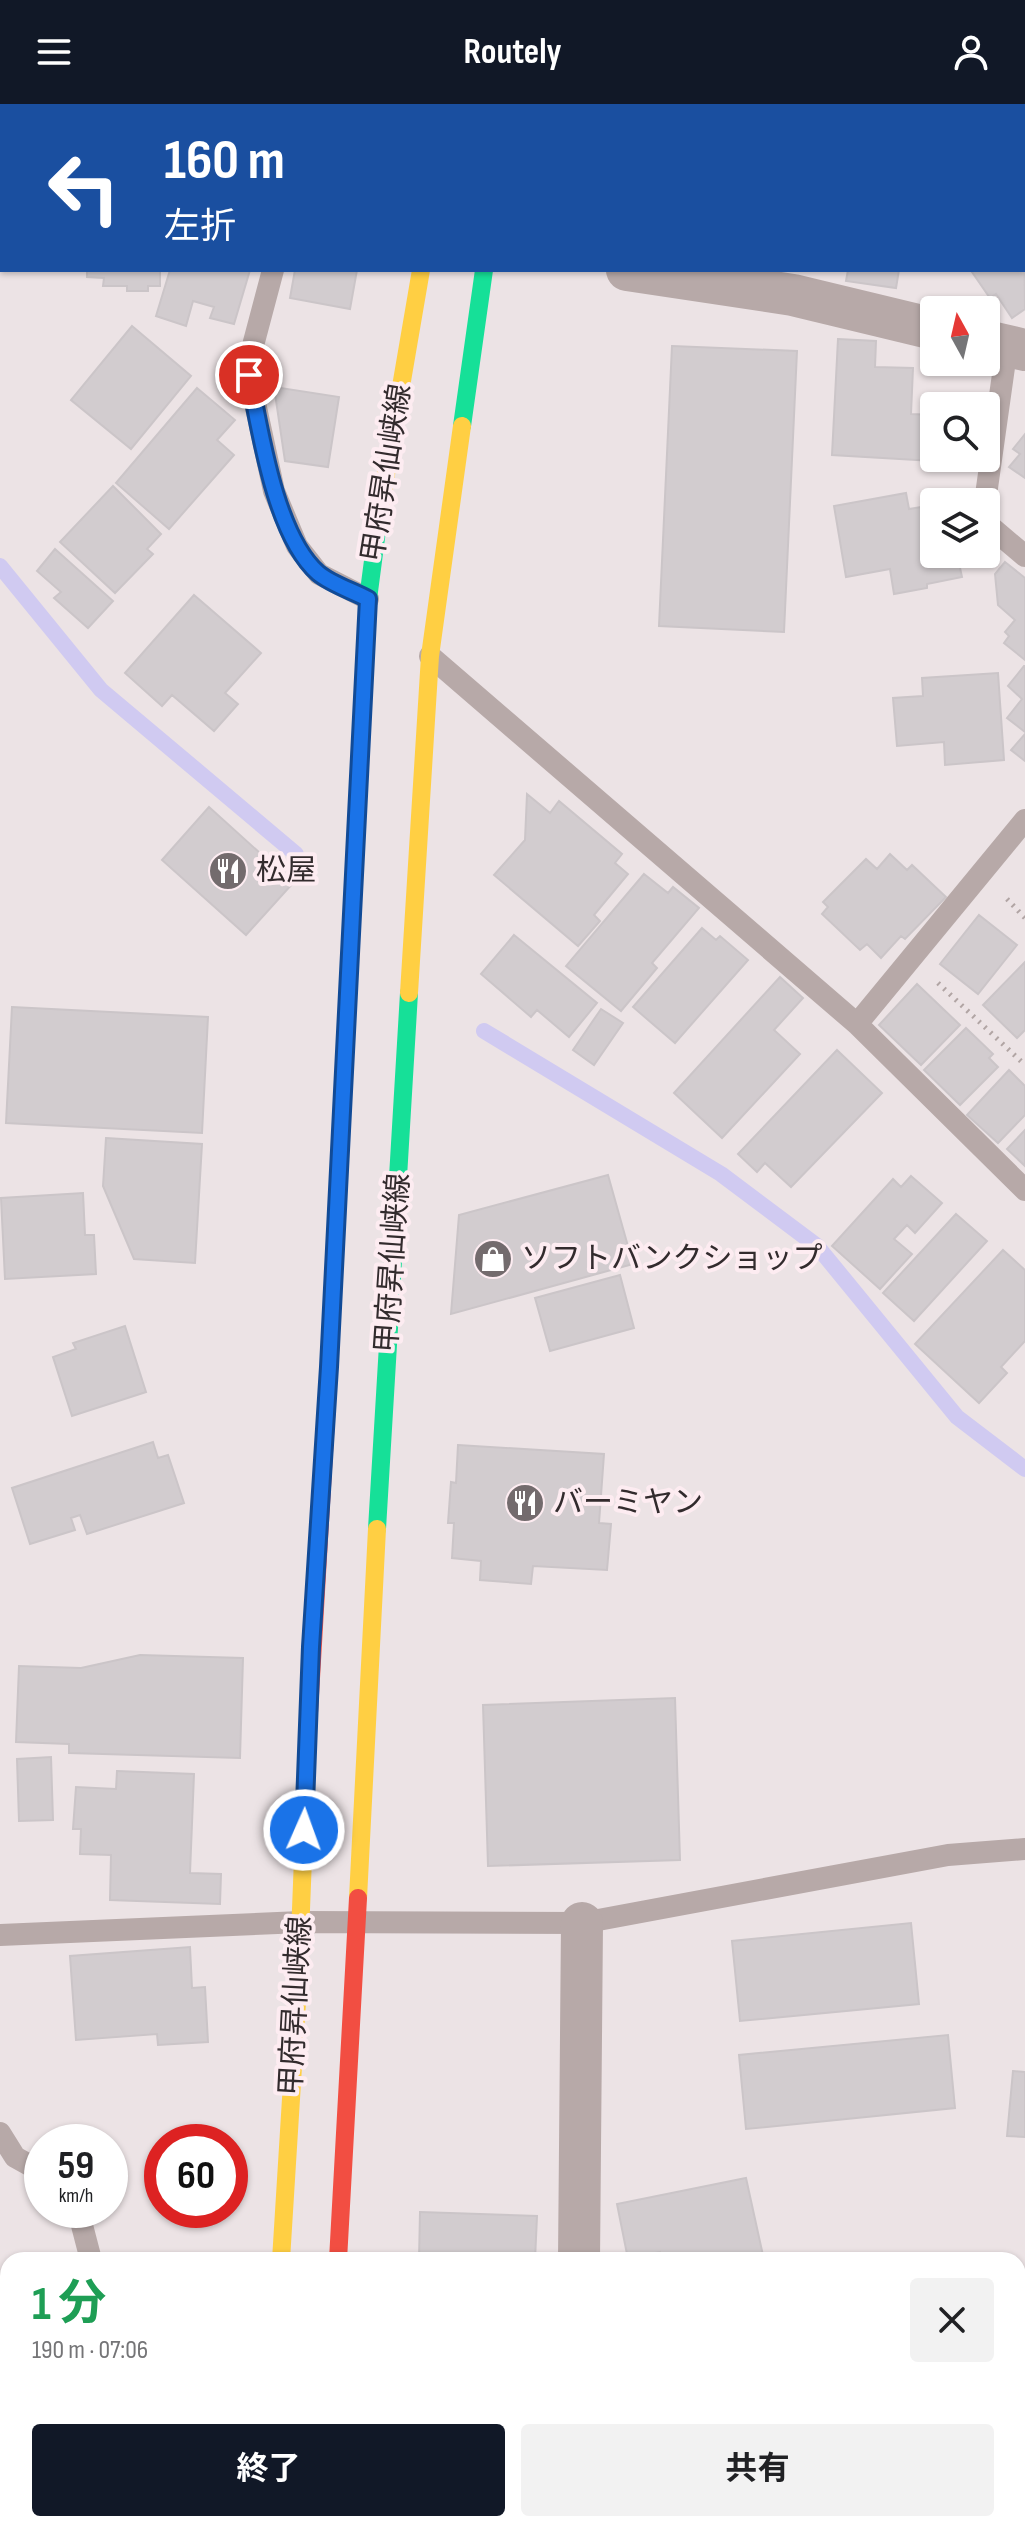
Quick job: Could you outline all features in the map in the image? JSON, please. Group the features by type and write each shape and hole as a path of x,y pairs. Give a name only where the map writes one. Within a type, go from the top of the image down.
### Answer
{"main road":[{"name":"甲府昇仙峡線","path":"281,2252 368,599 384,475 421,272"},
{"name":"甲府昇仙峡線","path":"338,2252 369,1652 430,656 484,272"}],"street":[{"path":"640,272 793,295 920,326"},
{"path":"579,2252 582,1923"}],"lane":[{"path":"272,272 251,353 249,375 274,491 297,546 319,574 368,599"},
{"path":"987,488 1006,346"},
{"path":"1000,535 1025,556"},
{"path":"430,656 857,1024 1025,1190"},
{"path":"857,1024 1025,820"},
{"path":"0,1935 301,1922 582,1923 948,1855 1025,1849"},
{"path":"0,2133 15,2157 24,2162"},
{"path":"83,2228 89,2252"}],"path":[{"path":"912,958 1025,1065"}],"building":[{"path":"87,272 160,272 160,286 148,286 148,291 127,291 127,286 103,286 104,278 87,277"},
{"path":"169,272 249,272 234,324 210,318 214,307 193,301 186,326 156,316"},
{"path":"295,272 357,272 350,309 290,298"},
{"path":"848,272 899,272 896,288 846,281"},
{"path":"972,272 1024,272 1025,309 1012,318 996,294 989,296"},
{"path":"132,326 191,376 131,449 71,400"},
{"path":"838,339 876,341 875,367 913,368 911,414 920,414 920,460 832,455"},
{"path":"672,346 797,351 784,632 659,626"},
{"path":"274,387 339,397 328,467 285,461"},
{"path":"197,388 235,420 217,440 234,455 169,529 116,483"},
{"path":"1025,434 1025,478 1009,467 1020,454 1013,449"},
{"path":"113,486 161,534 147,549 153,554 115,593 60,542"},
{"path":"906,493 909,509 920,507 920,568 960,568 962,577 894,594 890,569 846,577 834,506"},
{"path":"55,549 113,601 88,628 54,598 61,592 37,571"},
{"path":"1005,562 1025,578 1025,660 1004,643 1009,636 1005,632 1015,620 998,605 995,574"},
{"path":"194,595 261,653 225,693 238,704 214,731 172,695 162,706 125,673"},
{"path":"1024,666 1025,732 1007,718 1022,699 1008,686"},
{"path":"998,673 1004,760 945,765 944,742 897,746 893,698 923,696 922,678"},
{"path":"1025,734 1025,761 1011,750"},
{"path":"527,794 550,813 559,801 622,854 615,863 628,874 594,915 600,921 578,946 494,875 525,840"},
{"name":"松屋","path":"209,807 293,883 246,935 162,860"},
{"path":"890,854 907,870 912,865 946,897 905,939 901,936 881,958 867,944 860,950 822,914 828,907 823,902 866,859 877,869"},
{"path":"644,874 668,893 673,887 699,908 652,963 657,968 621,1011 566,966"},
{"path":"979,915 1017,945 978,994 940,964"},
{"path":"702,928 716,940 720,936 748,960 675,1043 633,1007"},
{"path":"514,935 597,1003 569,1037 537,1010 531,1017 481,974"},
{"path":"1025,962 1025,1030 1017,1038 983,1005"},
{"path":"780,977 803,998 774,1030 800,1054 722,1138 674,1093"},
{"path":"917,984 960,1025 921,1065 879,1025"},
{"path":"12,1007 208,1017 202,1133 6,1123"},
{"path":"601,1009 623,1023 594,1065 573,1050"},
{"path":"966,1028 993,1054 989,1058 998,1067 960,1105 924,1070"},
{"path":"837,1050 882,1093 791,1187 765,1163 757,1172 738,1154"},
{"path":"1009,1070 1025,1086 1025,1115 998,1143 967,1115"},
{"path":"1025,1130 1025,1166 1007,1149"},
{"path":"106,1138 202,1144 195,1263 134,1259 103,1186"},
{"path":"608,1175 633,1264 451,1314 459,1215"},
{"path":"911,1176 942,1203 915,1233 907,1225 894,1239 912,1254 880,1289 832,1246 893,1179 901,1187"},
{"path":"83,1193 85,1235 94,1235 96,1274 5,1279 1,1198"},
{"path":"956,1214 987,1241 914,1321 883,1293"},
{"path":"1003,1250 1025,1270 1025,1341 1001,1367 1007,1373 979,1403 915,1344"},
{"path":"620,1275 634,1328 550,1351 535,1298"},
{"path":"125,1326 146,1392 72,1416 53,1357 76,1349 73,1343"},
{"path":"153,1442 158,1458 168,1455 184,1503 87,1534 80,1515 71,1518 75,1530 30,1544 12,1488"},
{"name":"バーミヤン","path":"458,1445 604,1454 599,1523 611,1524 607,1570 533,1566 531,1584 480,1580 481,1561 452,1558 454,1523 448,1523 451,1482 456,1483"},
{"path":"140,1655 243,1658 240,1758 69,1753 69,1744 16,1742 19,1666 81,1668"},
{"path":"675,1698 680,1860 488,1866 483,1705"},
{"path":"51,1757 53,1820 19,1821 17,1759"},
{"path":"117,1771 194,1774 190,1873 221,1874 220,1904 110,1900 111,1855 80,1854 81,1829 73,1829 76,1787 116,1789"},
{"path":"911,1923 919,2004 740,2021 732,1941"},
{"path":"190,1947 192,1988 205,1987 208,2042 158,2045 157,2034 76,2040 70,1956"},
{"path":"948,2035 955,2108 746,2129 739,2055"},
{"path":"1013,2071 1025,2072 1025,2137 1007,2136"},
{"path":"746,2178 762,2252 627,2252 617,2204"},
{"path":"420,2212 537,2216 535,2252 419,2252"}],"waterway":[{"path":"0,566 101,690 296,854"},
{"path":"484,1031 721,1174 817,1246 957,1417 1025,1469"}],"traffic: fast":[{"path":"462,426 484,272"},
{"path":"330,1349 368,599 379,515"},
{"path":"377,1529 409,993"}],"traffic: slow":[{"path":"379,515 421,272"},
{"path":"409,993 430,656 462,426"},
{"path":"358,1898 377,1529"},
{"path":"281,2252 298,1986 308,1730"}],"traffic: jam":[{"path":"308,1730 330,1349"},
{"path":"338,2252 358,1898"}],"place":[{"name":"松屋","path":"228,871"},
{"name":"ソフトバンクショップ","path":"493,1259"},
{"name":"バーミヤン","path":"525,1503"}],"route":[{"path":"249,375 274,491 297,546 319,574 368,599 329,1367 311,1647 304,1830"}]}
